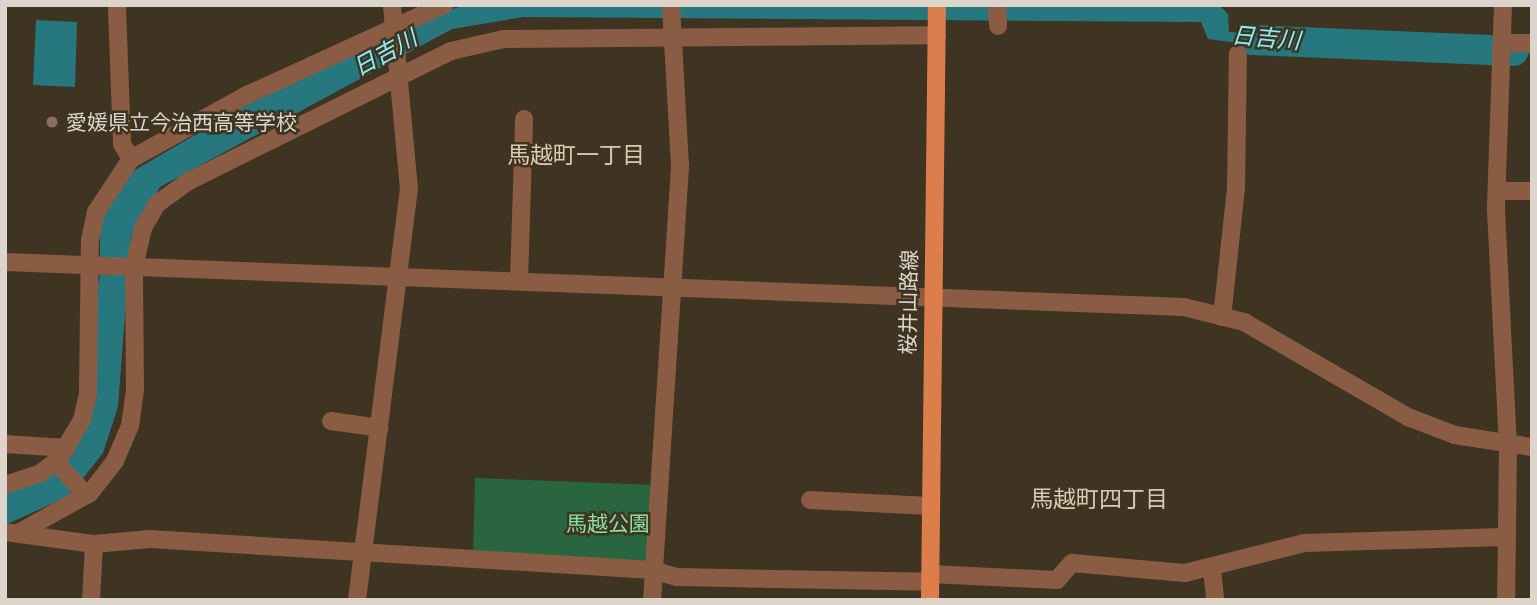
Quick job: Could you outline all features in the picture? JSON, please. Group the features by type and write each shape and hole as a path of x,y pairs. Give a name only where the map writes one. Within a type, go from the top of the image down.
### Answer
{"main road":[{"name":"桜井山路線","path":"930,585 929,294 937,5"}],"street":[{"path":"117,5 122,144 131,159"},
{"path":"357,600 401,278 409,189 400,77 389,30 392,5"},
{"path":"5,485 60,457 88,393 89,267 96,212 131,159 247,94 444,5"},
{"path":"652,600 680,166 671,5"},
{"path":"998,5 998,26"},
{"path":"1503,5 1504,51 1497,191 1508,447 1503,537 1506,600"},
{"path":"13,532 86,495 115,461 130,426 134,267 143,228 157,204 187,182 451,51 504,40 672,33 937,34"},
{"path":"1504,51 1532,43"},
{"path":"1222,317 1236,189 1238,54"},
{"path":"519,281 524,119"},
{"path":"1497,191 1532,191"},
{"path":"5,262 1127,303 1244,322 1408,417 1508,447 1532,447"},
{"path":"331,421 380,428"},
{"path":"5,444 60,457 86,495"},
{"path":"810,500 930,506"},
{"path":"13,532 94,544 150,539 362,556 652,570 677,577 930,585 1057,580 1072,563 1185,573 1212,569 1304,543 1503,537"},
{"path":"91,600 94,544"},
{"path":"1212,569 1216,600"}],"green space":[{"name":"馬越公園","path":"475,478 655,485 647,564 473,554"}],"water":[{"path":"467,5 1219,5 1228,14 1229,32 1482,45 1532,49 1532,54 1230,42 1208,39 1201,22 523,17 452,29 160,187 131,237 118,407 103,453 69,496 5,525 5,493 52,476 74,448 100,274 100,216 130,173 244,106 433,14"},
{"path":"36,20 77,22 75,87 33,85"}],"waterway":[{"name":"日吉川","path":"1252,40 1514,51"}],"place":[{"name":"愛媛県立今治西高等学校","path":"52,122"}],"district":[{"name":"馬越町一丁目","path":"576,155"},
{"name":"馬越町四丁目","path":"1099,499"}]}
